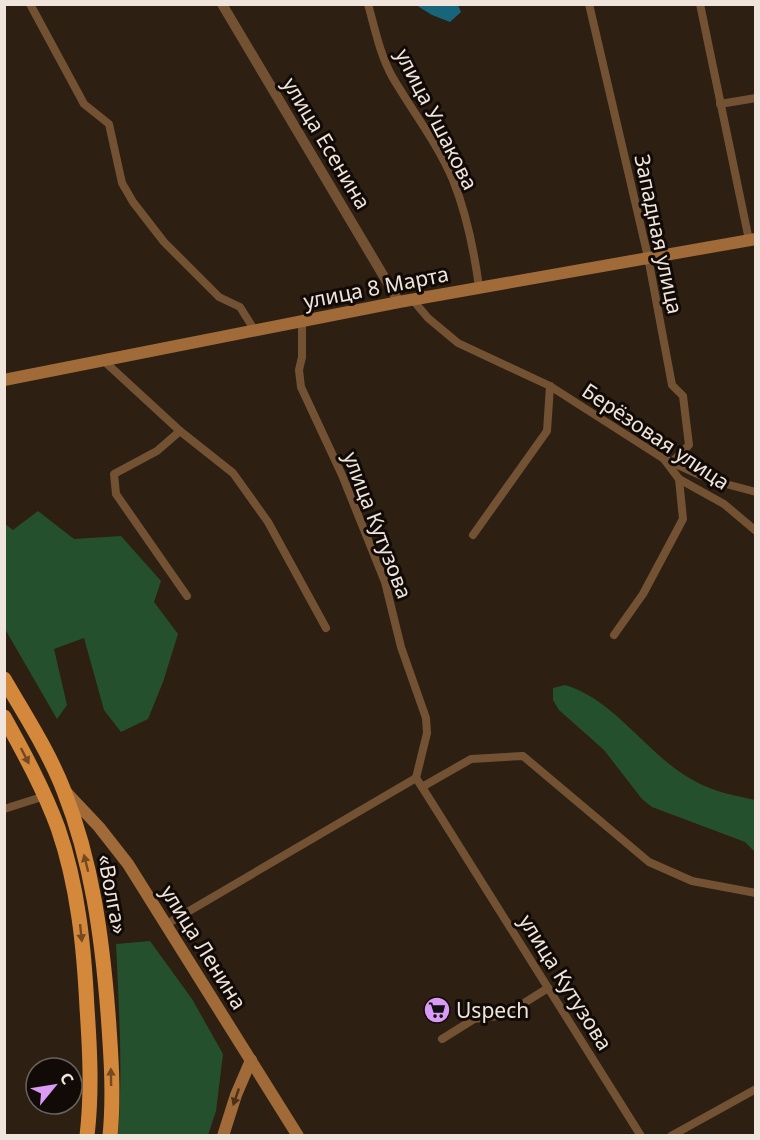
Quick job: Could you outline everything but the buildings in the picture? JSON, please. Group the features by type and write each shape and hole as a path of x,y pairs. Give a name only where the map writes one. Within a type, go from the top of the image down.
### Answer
{"highway":[{"name":"«Волга»","path":"4,679 37,736 63,790 80,837 92,885 99,926 110,1051 112,1115 110,1136"},
{"name":"«Волга»","path":"4,717 45,796 58,828 71,872 79,917 90,1052 91,1102 87,1136"}],"main road":[{"name":"улица 8 Марта","path":"4,380 412,299 752,240"},
{"name":"улица Ленина","path":"63,790 117,849 167,924 298,1136"},
{"path":"225,1134 236,1095 251,1060"}],"street":[{"path":"30,4 84,104 109,124 122,183 133,202 164,242 219,297 240,307 255,331"},
{"name":"улица Есенина","path":"222,4 399,302"},
{"name":"улица Ушакова","path":"368,4 381,51 393,76 422,122 453,180 472,236 479,287"},
{"name":"Западная улица","path":"589,4 648,257 672,384 683,396 689,445 668,460"},
{"path":"700,4 720,104 752,240"},
{"path":"720,104 756,98"},
{"name":"Берёзовая улица","path":"412,299 428,318 458,343 550,386 668,460 679,479 724,504 756,531"},
{"name":"улица Кутузова","path":"302,322 302,357 299,370 301,387 342,475 385,582 401,646 426,718 427,733 416,778 641,1136"},
{"path":"104,361 180,431 233,473 268,522 327,628"},
{"path":"473,535 547,431 550,386"},
{"path":"180,431 157,451 114,474 116,494 187,596"},
{"path":"668,460 711,480 756,492"},
{"path":"614,635 643,594 682,519 679,479"},
{"path":"422,788 471,759 523,756 649,862 692,881 756,893"},
{"path":"167,924 416,778"},
{"path":"4,809 45,796"},
{"path":"442,1039 474,1019 505,1015 548,988"},
{"path":"671,1136 756,1089"}],"green space":[{"path":"38,511 74,539 121,536 161,581 154,602 178,634 163,682 148,719 121,732 104,710 84,638 54,649 67,705 57,719 5,629 5,524 13,530"},
{"path":"565,685 598,701 656,753 694,781 728,794 755,800 755,852 745,842 652,807 642,799 604,750 559,710 553,700 553,688"},
{"path":"150,941 192,999 223,1054 216,1111 208,1135 118,1135 120,1064 116,944"}],"water":[{"path":"416,5 458,5 461,12 450,22"}],"place":[{"name":"Uspech","path":"437,1010"}]}
